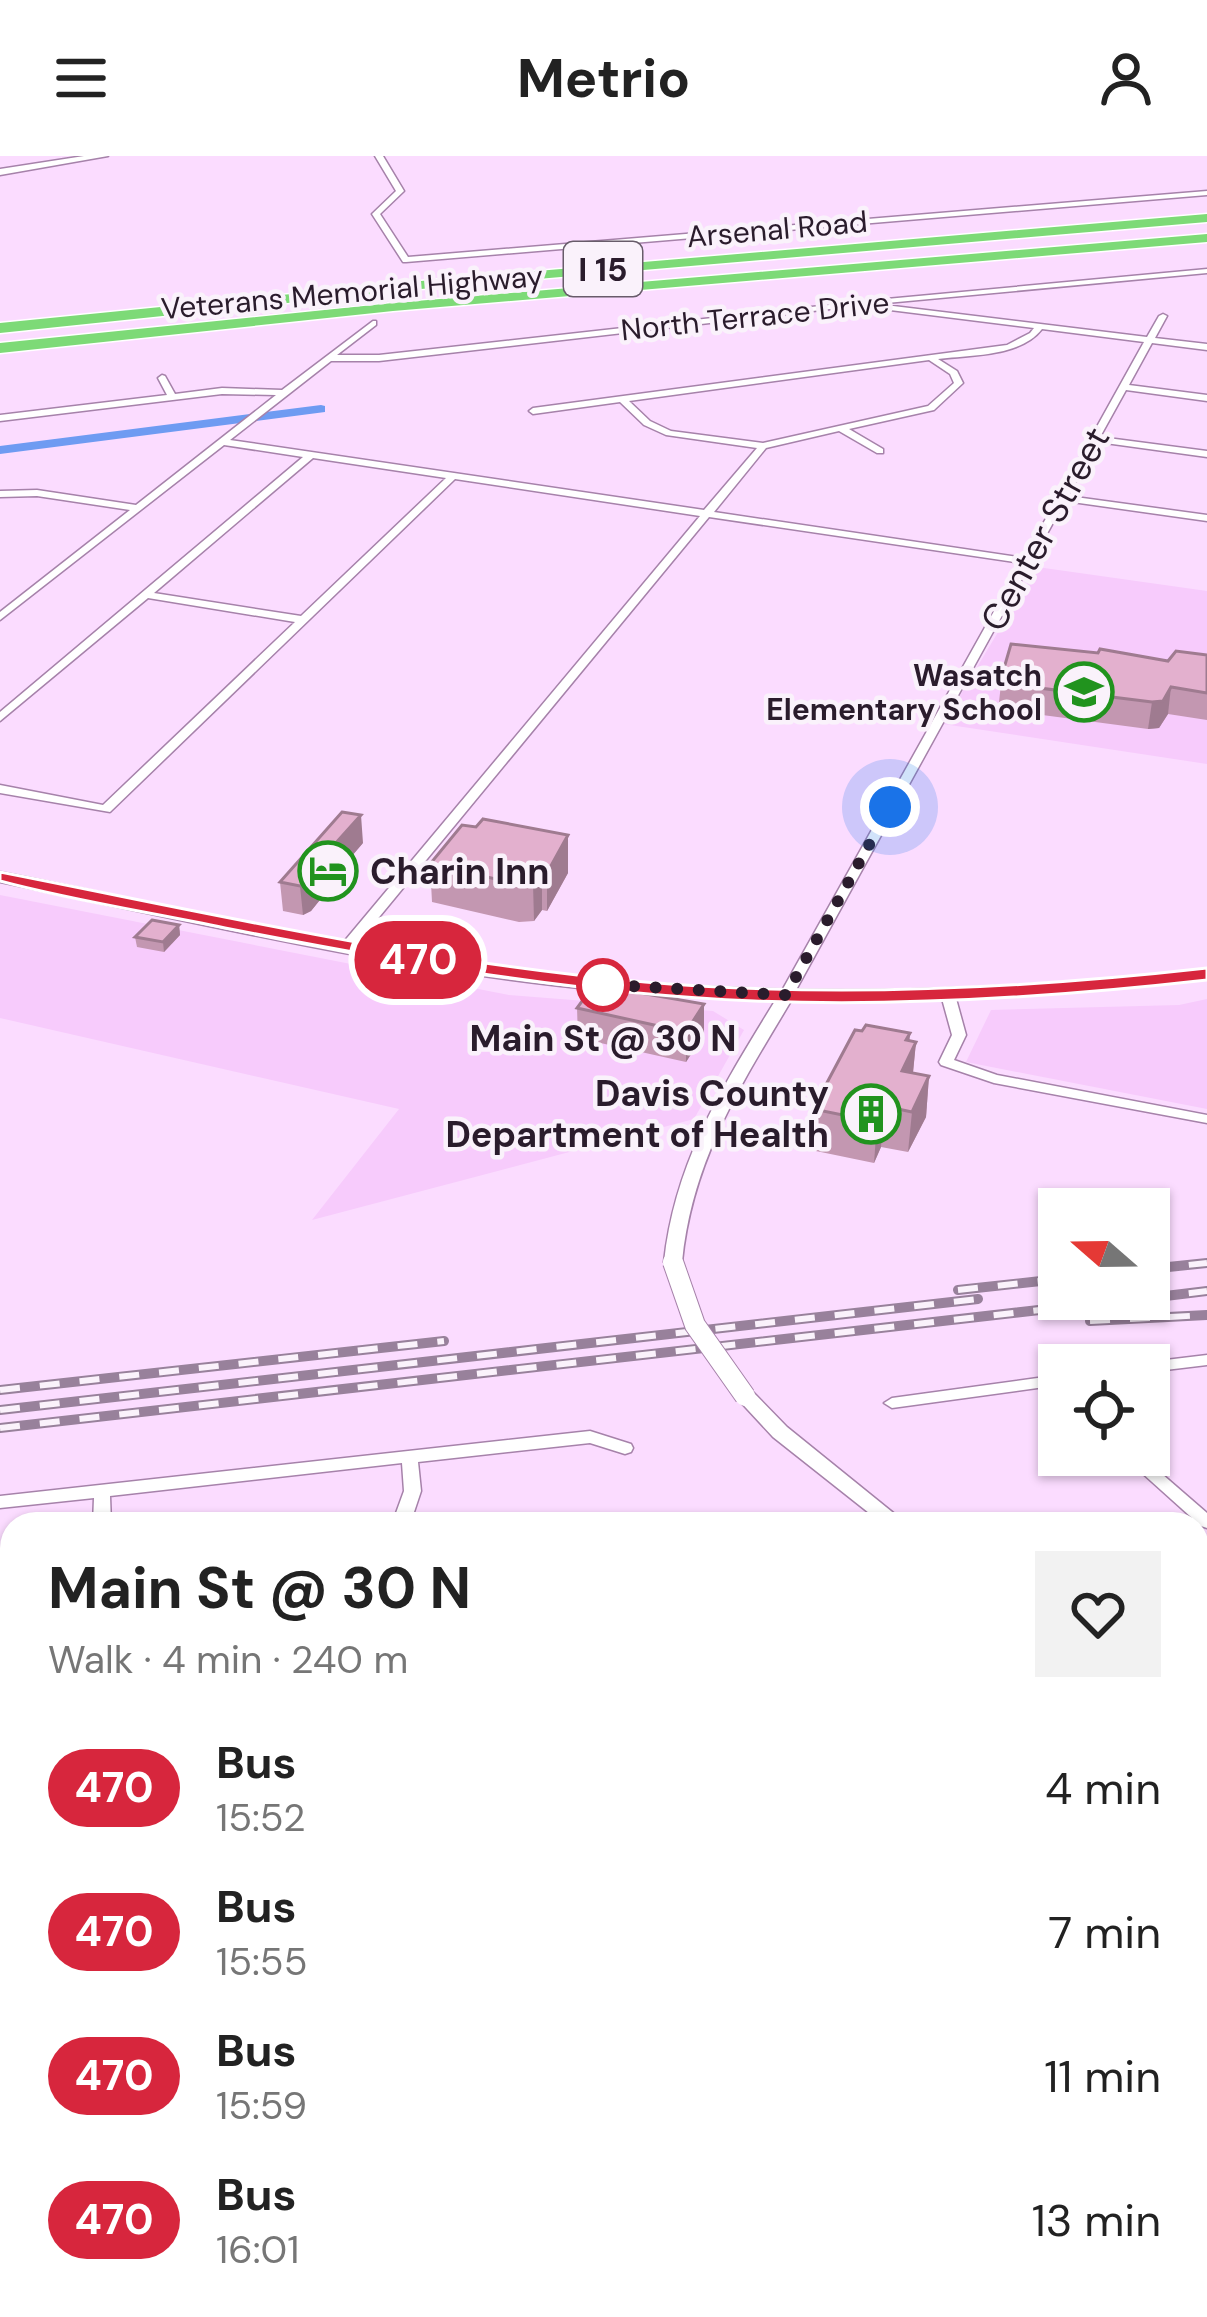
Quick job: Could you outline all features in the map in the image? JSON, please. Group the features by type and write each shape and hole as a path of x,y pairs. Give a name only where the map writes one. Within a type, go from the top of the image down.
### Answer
{"highway":[{"name":"Veterans Memorial Highway","path":"0,328 421,285 1207,218"},
{"name":"Veterans Memorial Highway","path":"0,349 1207,238"}],"main road":[{"path":"0,172 103,156"},
{"path":"0,877 510,974 670,990 948,995 1106,986 1207,974"}],"street":[{"name":"Arsenal Road","path":"379,156 400,190 376,214 406,260 1207,193"},
{"name":"North Terrace Drive","path":"328,358 379,358 865,303 1207,271"},
{"path":"865,303 1207,346"},
{"name":"Center Street","path":"882,1512 780,1432 716,1360 695,1325 673,1262 674,1222 694,1156 1163,316"},
{"path":"2,614 373,323"},
{"path":"533,411 1009,346 1039,327"},
{"path":"624,401 646,423 669,433 763,446 932,408 959,383 954,373 931,358"},
{"path":"162,378 173,398"},
{"path":"1124,387 1207,398"},
{"path":"0,418 247,389 284,393"},
{"path":"843,430 880,451"},
{"path":"1095,439 1207,454"},
{"path":"222,442 1027,561"},
{"path":"347,946 763,446"},
{"path":"0,718 311,455"},
{"path":"0,788 106,809 453,476"},
{"path":"0,494 37,494 137,508"},
{"path":"1062,498 1207,518"},
{"path":"146,595 302,620"},
{"path":"0,806 16,791"},
{"path":"948,995 959,1035 946,1062 994,1079 1207,1119"},
{"path":"1170,1364 1207,1360"},
{"path":"892,1402 1038,1383"},
{"path":"0,1502 590,1438 625,1448"},
{"path":"408,1512 416,1484 409,1457"},
{"path":"1154,1476 1196,1512"},
{"path":"102,1491 102,1512"}],"shaded area":[{"name":"Wasatch Elementary School","path":"1037,567 1207,591 1207,764 943,724"},
{"path":"0,895 509,995 713,1011 744,1030 694,1119 312,1220 399,1109 0,1018"},
{"path":"1207,999 1207,1109 966,1062 991,1010 1179,1005"}],"building":[{"path":"1011,644 1098,653 1100,649 1168,661 1176,651 1207,655 1207,693 1171,687 1163,701 1152,702 1015,685 1019,678 1002,675"},
{"path":"342,812 361,815 308,882 300,886 280,882"},
{"path":"483,819 568,835 547,873 542,872 533,883 518,884 430,864 462,825 476,827"},
{"path":"152,920 179,925 163,942 135,937"},
{"path":"594,985 704,1004 686,1032 577,1008"},
{"path":"866,1025 910,1033 906,1040 916,1042 902,1071 929,1076 912,1112 884,1106 877,1122 813,1109 855,1030 862,1031"}],"waterway":[{"path":"0,450 321,409"}],"railway":[{"path":"1170,1267 1207,1263"},
{"path":"958,1290 1038,1281"},
{"path":"1170,1295 1207,1291"},
{"path":"0,1410 978,1299"},
{"path":"0,1428 1038,1310"},
{"path":"1090,1321 1207,1315"},
{"path":"0,1390 444,1341"}],"bus line":[{"name":"470","path":"0,877 417,960 643,988 758,995 948,995 1094,987 1207,974"}],"place":[{"name":"Wasatch Elementary School","path":"1084,692"},
{"name":"Charin Inn","path":"328,871"},
{"name":"Main St @ 30 N","path":"603,985"},
{"name":"Davis County Department of Health","path":"871,1114"}],"route":[{"path":"603,985 597,984 786,995 890,807"}]}
